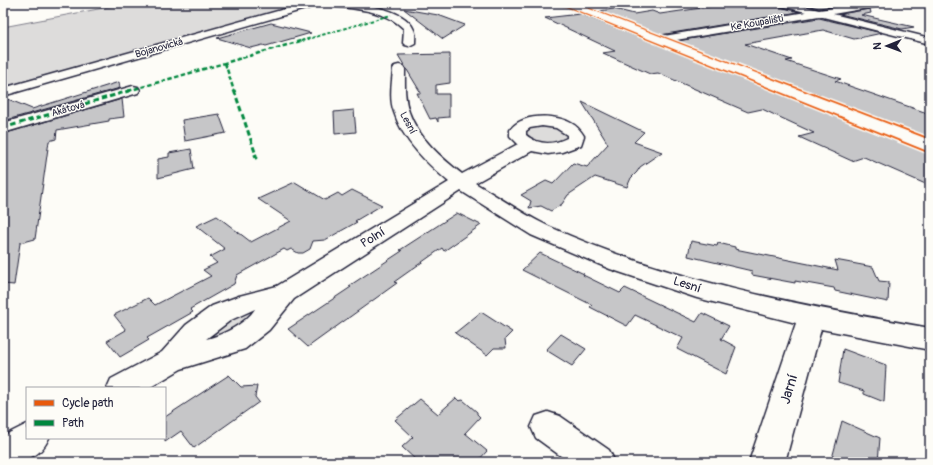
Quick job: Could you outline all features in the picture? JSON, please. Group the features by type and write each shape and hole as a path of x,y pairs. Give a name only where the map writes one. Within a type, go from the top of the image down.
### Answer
{"street":[{"name":"Bojanovická","path":"3,92 316,3"},
{"path":"332,3 382,12 398,19 405,24 410,32 409,43"},
{"path":"565,3 930,146"},
{"path":"780,3 930,41"},
{"name":"Ke Koupališti","path":"658,40 879,3"},
{"name":"Lesní","path":"400,69 398,94 401,112 412,133 433,159 461,183 539,230 618,264 706,292 811,316 930,339"},
{"name":"Akátová","path":"3,128 133,90"},
{"path":"461,183 529,145"},
{"name":"Polní","path":"124,387 172,360 216,348 234,341 259,323 285,293 461,183"},
{"name":"Jarní","path":"767,462 811,316"},
{"path":"548,427 597,462"},
{"path":"3,454 30,439"}],"shaded area":[{"path":"130,3 308,3 3,89 3,27"},
{"path":"527,126 558,126 570,138 560,145 528,141 521,130"},
{"path":"251,309 254,310 255,315 250,320 211,340 208,337 212,330"}],"building":[{"path":"736,3 775,3 777,6 799,12 660,35 598,11 614,9 634,14 652,11 660,14"},
{"path":"797,3 853,3 819,8"},
{"path":"404,9 438,15 465,25 443,39"},
{"path":"870,9 871,13 861,15 914,27 902,29 840,14"},
{"path":"580,14 930,153 930,186 864,157 852,161 799,137 814,133 762,109 748,112 658,73 650,74 603,53 615,51 545,18"},
{"path":"819,18 882,33 854,39 823,30 745,44 792,60 786,61 841,79 835,81 930,114 930,139 677,41"},
{"path":"271,23 311,33 266,46 263,45 251,48 217,38"},
{"path":"450,54 450,83 436,85 436,94 449,94 449,117 438,118 438,122 436,118 430,119 417,93 421,93 398,55"},
{"path":"119,82 120,88 3,121 3,97 32,109"},
{"path":"122,99 124,117 57,130 56,139 49,141 35,239 20,243 14,285 3,284 3,134"},
{"path":"582,102 644,132 634,142 662,152 640,167 631,178 627,187 595,177 568,195 562,204 551,211 541,206 529,208 531,201 521,195 546,181 553,184 573,163 587,167 608,144"},
{"path":"354,110 356,132 335,134 334,112"},
{"path":"219,114 226,133 185,141 182,120"},
{"path":"191,149 194,169 158,178 158,159 169,157 169,153"},
{"path":"295,182 325,200 338,193 342,196 352,190 382,205 355,221 357,222 325,240 313,241 310,249 303,253 298,253 291,249 287,251 284,249 237,275 234,284 190,309 193,312 147,338 149,340 120,357 107,341 126,330 114,315 148,298 155,305 211,276 203,270 217,263 210,257 225,249 196,226 217,216 251,242 291,221 258,199"},
{"path":"457,213 481,225 444,251 442,248 394,282 397,283 308,347 288,329 402,251 400,250"},
{"path":"691,241 717,246 718,243 735,247 735,249 838,270 835,260 873,267 879,281 889,282 888,302 835,291 834,288 752,275 752,271 688,256"},
{"path":"540,253 620,293 625,288 696,322 702,313 729,326 721,339 736,347 726,374 677,349 683,338 635,315 627,326 590,307 592,305 522,270"},
{"path":"481,312 512,332 505,339 506,348 494,348 487,355 455,333"},
{"path":"561,334 586,349 572,366 546,350"},
{"path":"843,349 886,365 884,402 864,394 864,391 838,383"},
{"path":"229,375 241,387 257,386 255,397 259,402 194,448 181,431 165,442 166,416"},
{"path":"456,398 459,401 463,400 477,412 480,417 465,433 487,451 477,462 418,462 402,447 413,437 395,420 420,399 438,414"},
{"path":"842,421 880,438 878,462 831,462"}],"marked path":[{"path":"3,128 391,15"},
{"path":"225,63 257,159"}],"cycle path":[{"path":"557,3 930,153"},
{"path":"575,3 930,139"}]}
